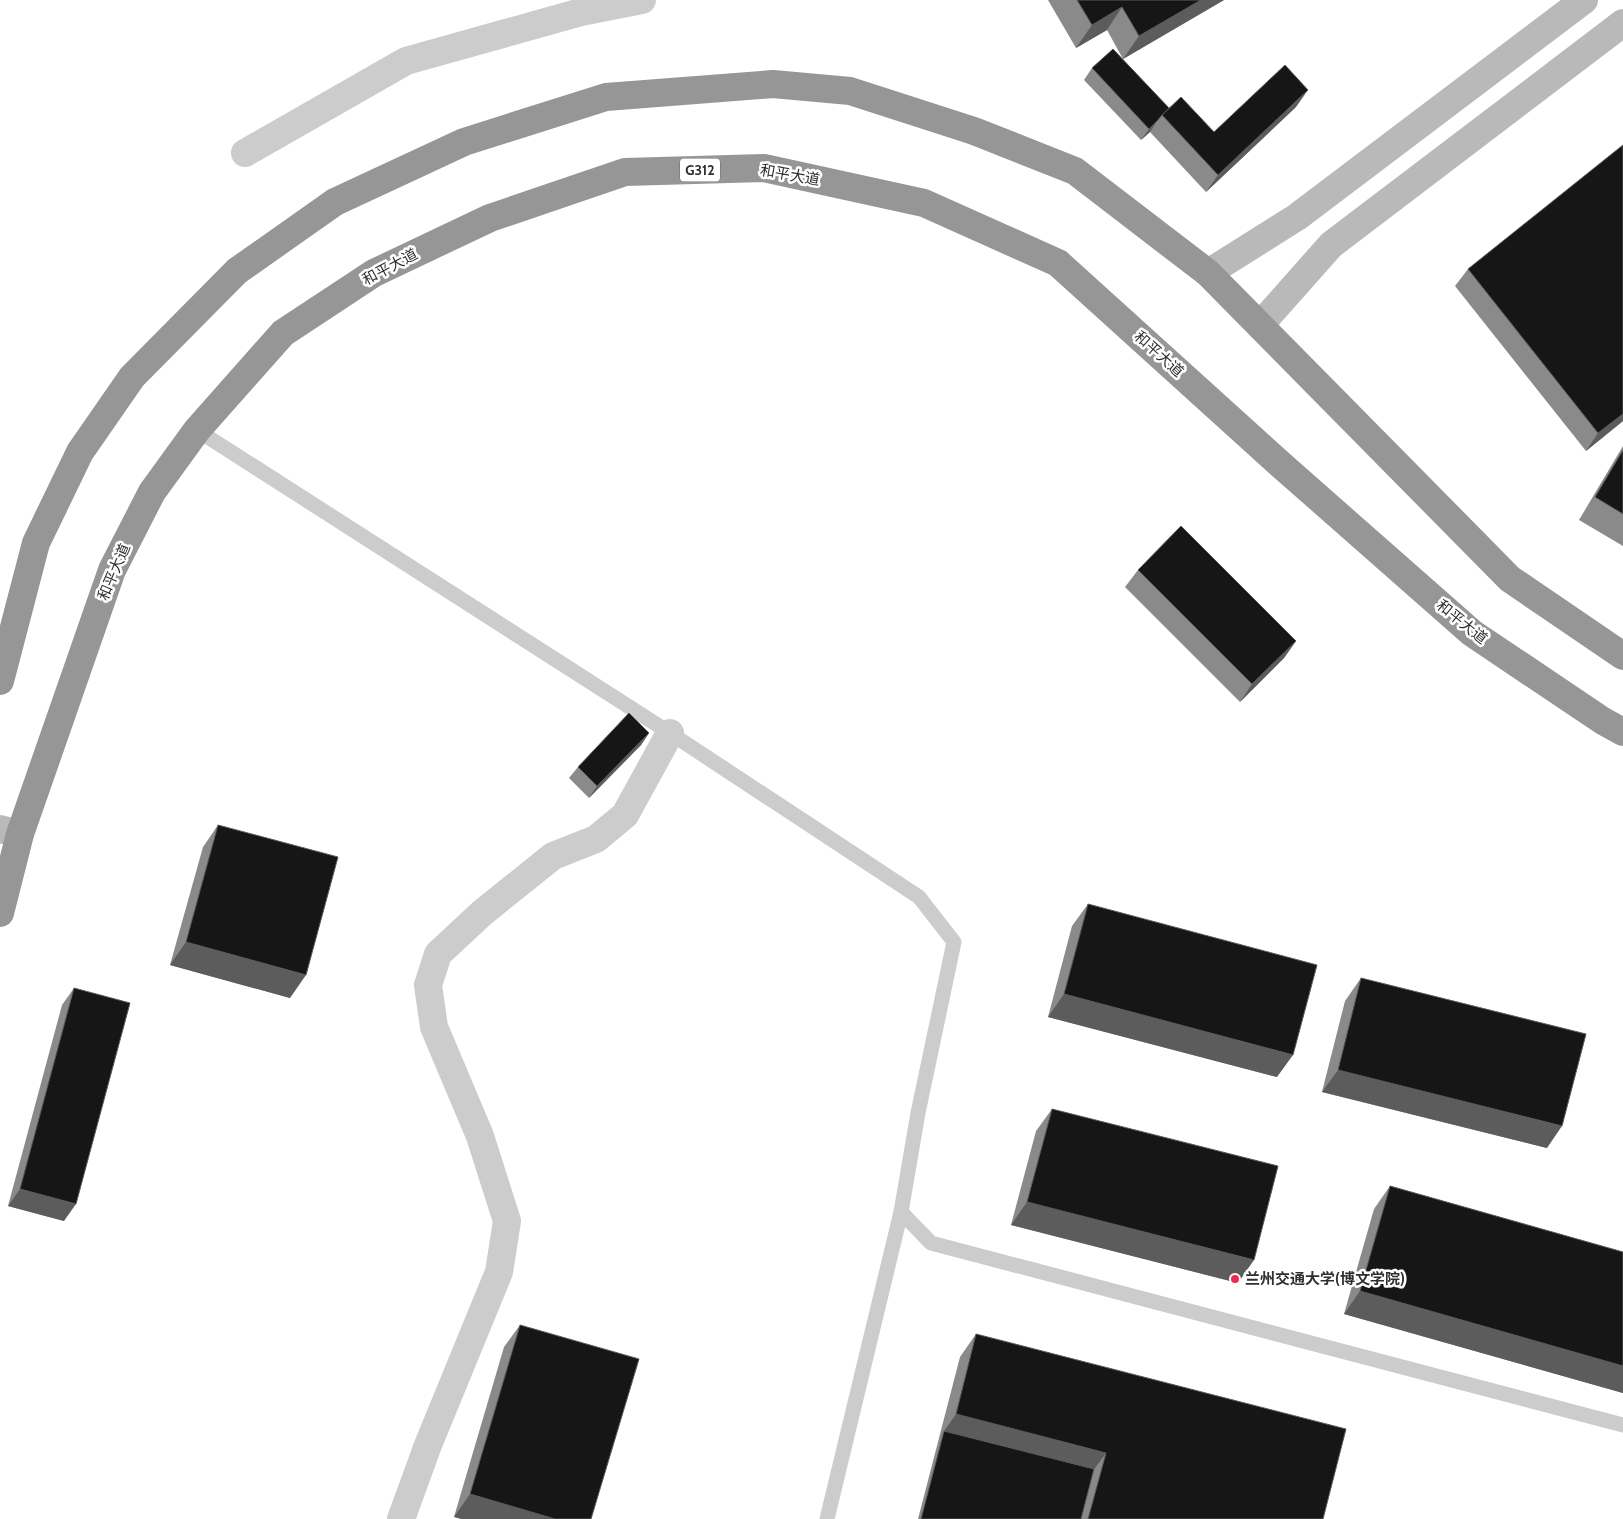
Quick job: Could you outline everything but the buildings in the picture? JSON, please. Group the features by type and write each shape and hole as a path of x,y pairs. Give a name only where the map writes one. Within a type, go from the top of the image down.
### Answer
{"highway":[{"path":"0,681 36,543 80,452 132,377 237,271 335,202 464,142 606,97 773,84 850,91 974,131 1075,171 1208,273 1510,579 1623,656"},
{"name":"和平大道","path":"0,913 10,832 112,570 152,492 197,430 283,333 374,273 490,218 625,172 764,168 924,203 1058,263 1280,464 1472,632 1603,721 1623,732"}],"main road":[{"path":"1208,273 1297,217 1584,0"},
{"path":"1260,325 1331,245 1623,23"}],"street":[{"path":"244,153 406,61 581,12 642,0"},
{"path":"401,1519 428,1445 499,1272 507,1221 480,1136 434,1027 428,985 438,954 482,914 553,856 596,839 625,815 670,733"}],"lane":[{"path":"197,430 670,733 920,896 954,942 918,1113 901,1212 828,1519"},
{"path":"901,1212 931,1243 1623,1425"}],"place":[{"name":"兰州交通大学(博文学院)","path":"1235,1279"}]}
